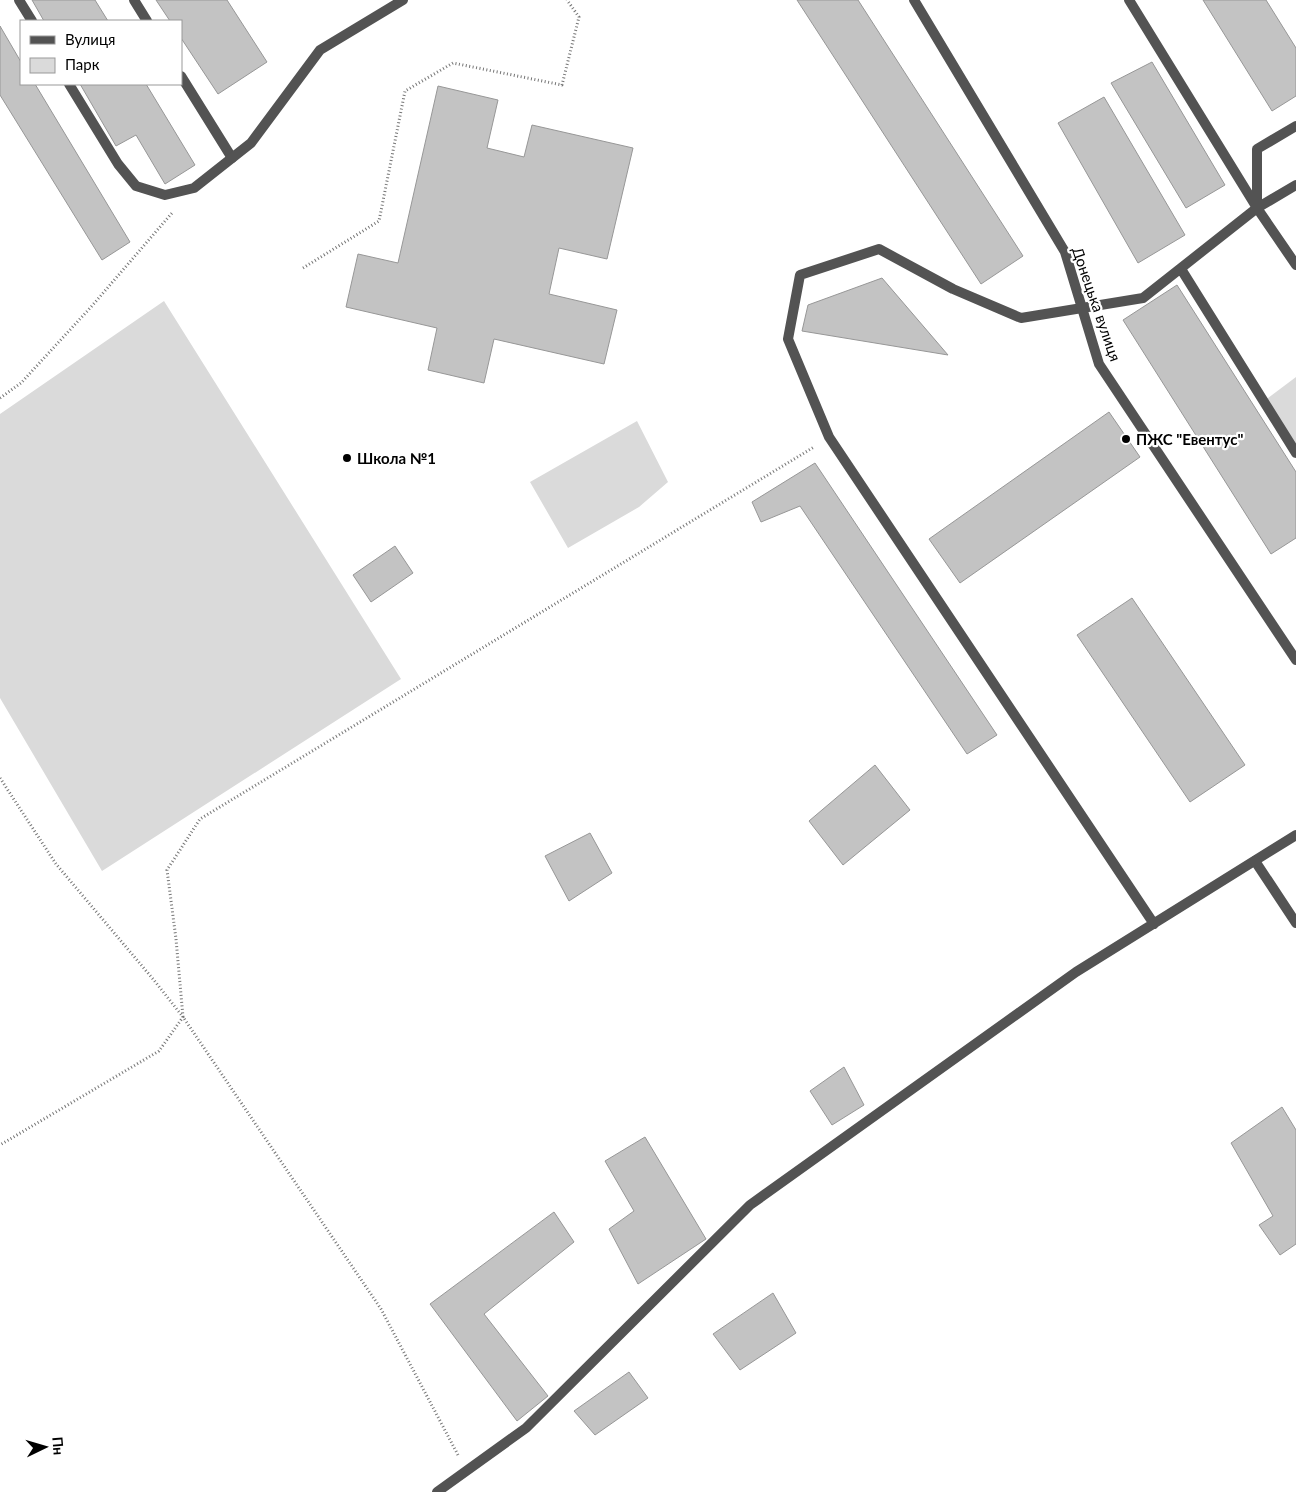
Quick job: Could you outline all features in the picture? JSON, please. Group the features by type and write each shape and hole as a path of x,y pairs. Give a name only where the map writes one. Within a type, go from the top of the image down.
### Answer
{"street":[{"path":"19,0 31,20"},
{"path":"134,0 146,20"},
{"path":"71,85 118,164 136,186 165,195 194,188 251,144 320,50 403,0"},
{"name":"Донецька вулиця","path":"914,0 1065,252 1099,364 1296,658"},
{"path":"1129,0 1257,208 1296,265"},
{"path":"182,78 232,158"},
{"path":"1257,208 1257,148 1296,126"},
{"path":"1154,924 829,437 788,339 800,275 879,249 953,289 1021,318 1143,298 1257,208 1296,185"},
{"path":"1181,269 1296,453"},
{"path":"437,1492 526,1428 750,1205 1076,972 1296,835"},
{"path":"1255,861 1296,923"}],"path":[{"path":"303,268 378,221 405,90 453,62 562,85 578,17 567,0"},
{"path":"0,398 21,383 91,307 194,188"},
{"path":"0,1145 159,1051 183,1017 167,870 200,819 829,437"},
{"path":"0,778 56,864 153,978 183,1017 381,1309 461,1461 458,1477"}],"green space":[{"path":"164,301 401,679 102,871 0,698 0,414"},
{"path":"1296,377 1296,449 1264,401"},
{"path":"637,421 668,482 639,507 568,548 530,482"}],"building":[{"path":"32,0 95,0 107,20 43,20"},
{"path":"156,0 227,0 267,62 218,94 182,40 182,20 169,20"},
{"path":"797,0 858,0 1023,256 981,284"},
{"path":"1203,0 1266,0 1296,48 1296,96 1272,111"},
{"path":"0,26 20,60 20,85 36,85 130,242 102,260 0,95"},
{"path":"1152,62 1225,185 1186,208 1111,83"},
{"path":"81,85 147,85 195,165 165,184 136,135 116,146"},
{"path":"438,86 498,100 487,148 524,157 532,125 633,148 607,259 559,248 549,294 617,310 604,364 494,339 484,383 428,370 437,328 346,307 358,254 398,263"},
{"path":"1104,97 1185,235 1138,263 1058,123"},
{"path":"882,278 948,355 802,331 808,305"},
{"path":"1177,285 1296,472 1296,538 1271,554 1123,320"},
{"path":"1109,412 1140,457 960,583 929,539"},
{"path":"815,463 997,735 967,754 800,506 761,522 752,502"},
{"path":"395,546 413,573 371,602 353,575"},
{"path":"1132,598 1245,765 1190,802 1077,635"},
{"path":"875,765 910,810 843,865 809,821"},
{"path":"590,833 612,873 569,901 545,856"},
{"path":"844,1067 864,1105 832,1125 810,1091"},
{"path":"1282,1107 1296,1130 1296,1244 1280,1255 1259,1225 1273,1216 1231,1143"},
{"path":"645,1137 706,1239 638,1284 609,1229 634,1211 605,1161"},
{"path":"554,1212 574,1242 484,1314 548,1396 517,1421 430,1304"},
{"path":"773,1293 796,1333 740,1370 713,1334"},
{"path":"629,1372 648,1398 595,1435 574,1411"}],"place":[{"name":"ПЖС \"Евентус\"","path":"1126,439"},
{"name":"Школа №1","path":"347,458"}]}
